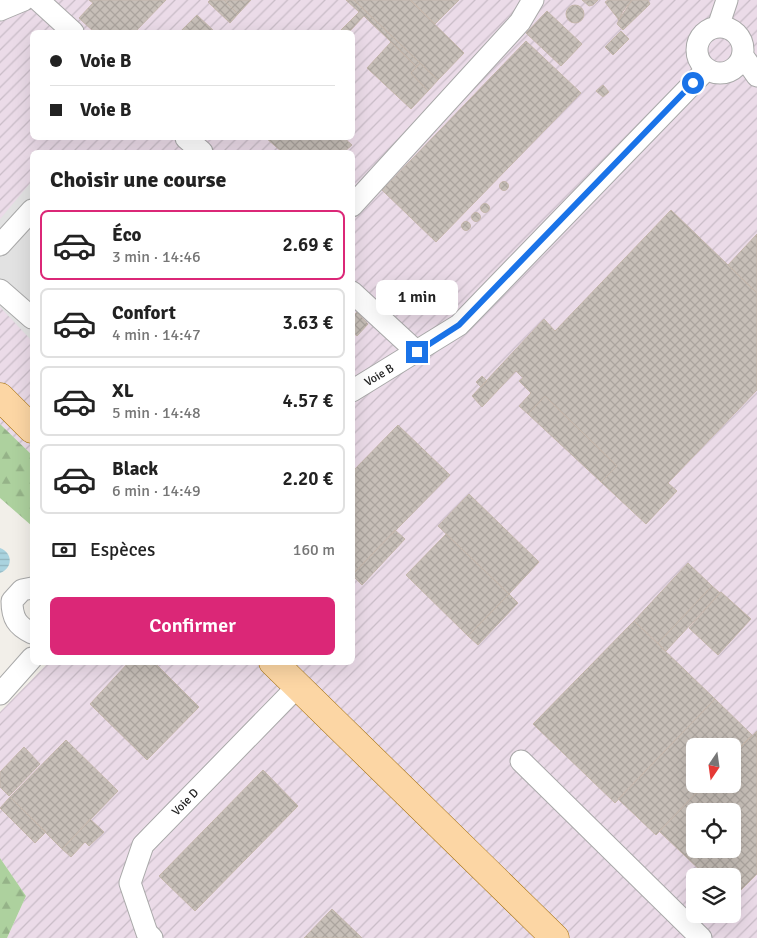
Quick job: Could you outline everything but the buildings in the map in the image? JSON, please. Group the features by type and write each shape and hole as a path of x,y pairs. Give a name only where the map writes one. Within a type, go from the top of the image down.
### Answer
{"main road":[{"path":"0,397 30,427"},
{"path":"276,665 555,938"}],"lane":[{"path":"0,10 24,0"},
{"path":"38,0 71,30"},
{"path":"355,203 520,22 533,0"},
{"path":"718,27 727,0"},
{"path":"726,27 738,35 742,42 743,56 734,69 725,73 717,73 707,69 700,61 697,54 698,41 710,28 726,27"},
{"path":"743,56 757,76"},
{"name":"Voie B","path":"355,389 459,325 707,69"},
{"path":"188,140 200,150"},
{"path":"0,245 30,212"},
{"path":"0,290 30,316"},
{"path":"355,295 417,352"},
{"path":"30,588 6,597 12,613 22,628 30,632"},
{"path":"0,694 30,660"},
{"name":"Voie D","path":"152,938 147,933 130,883 143,845 298,687"},
{"path":"521,762 701,938"}],"shaded area":[{"path":"0,0 757,0 757,938 7,938 26,896 0,858 0,712 46,665 355,665 355,150 30,150 30,453 0,424"},
{"path":"30,183 30,339 0,307 0,219"}],"green space":[{"path":"0,424 30,453 30,524 0,498"},
{"path":"0,858 26,896 7,938 0,938"}],"water":[{"path":"0,548 7,553 10,560 7,568 0,573"}],"route":[{"path":"417,352 459,325 693,83"}]}
